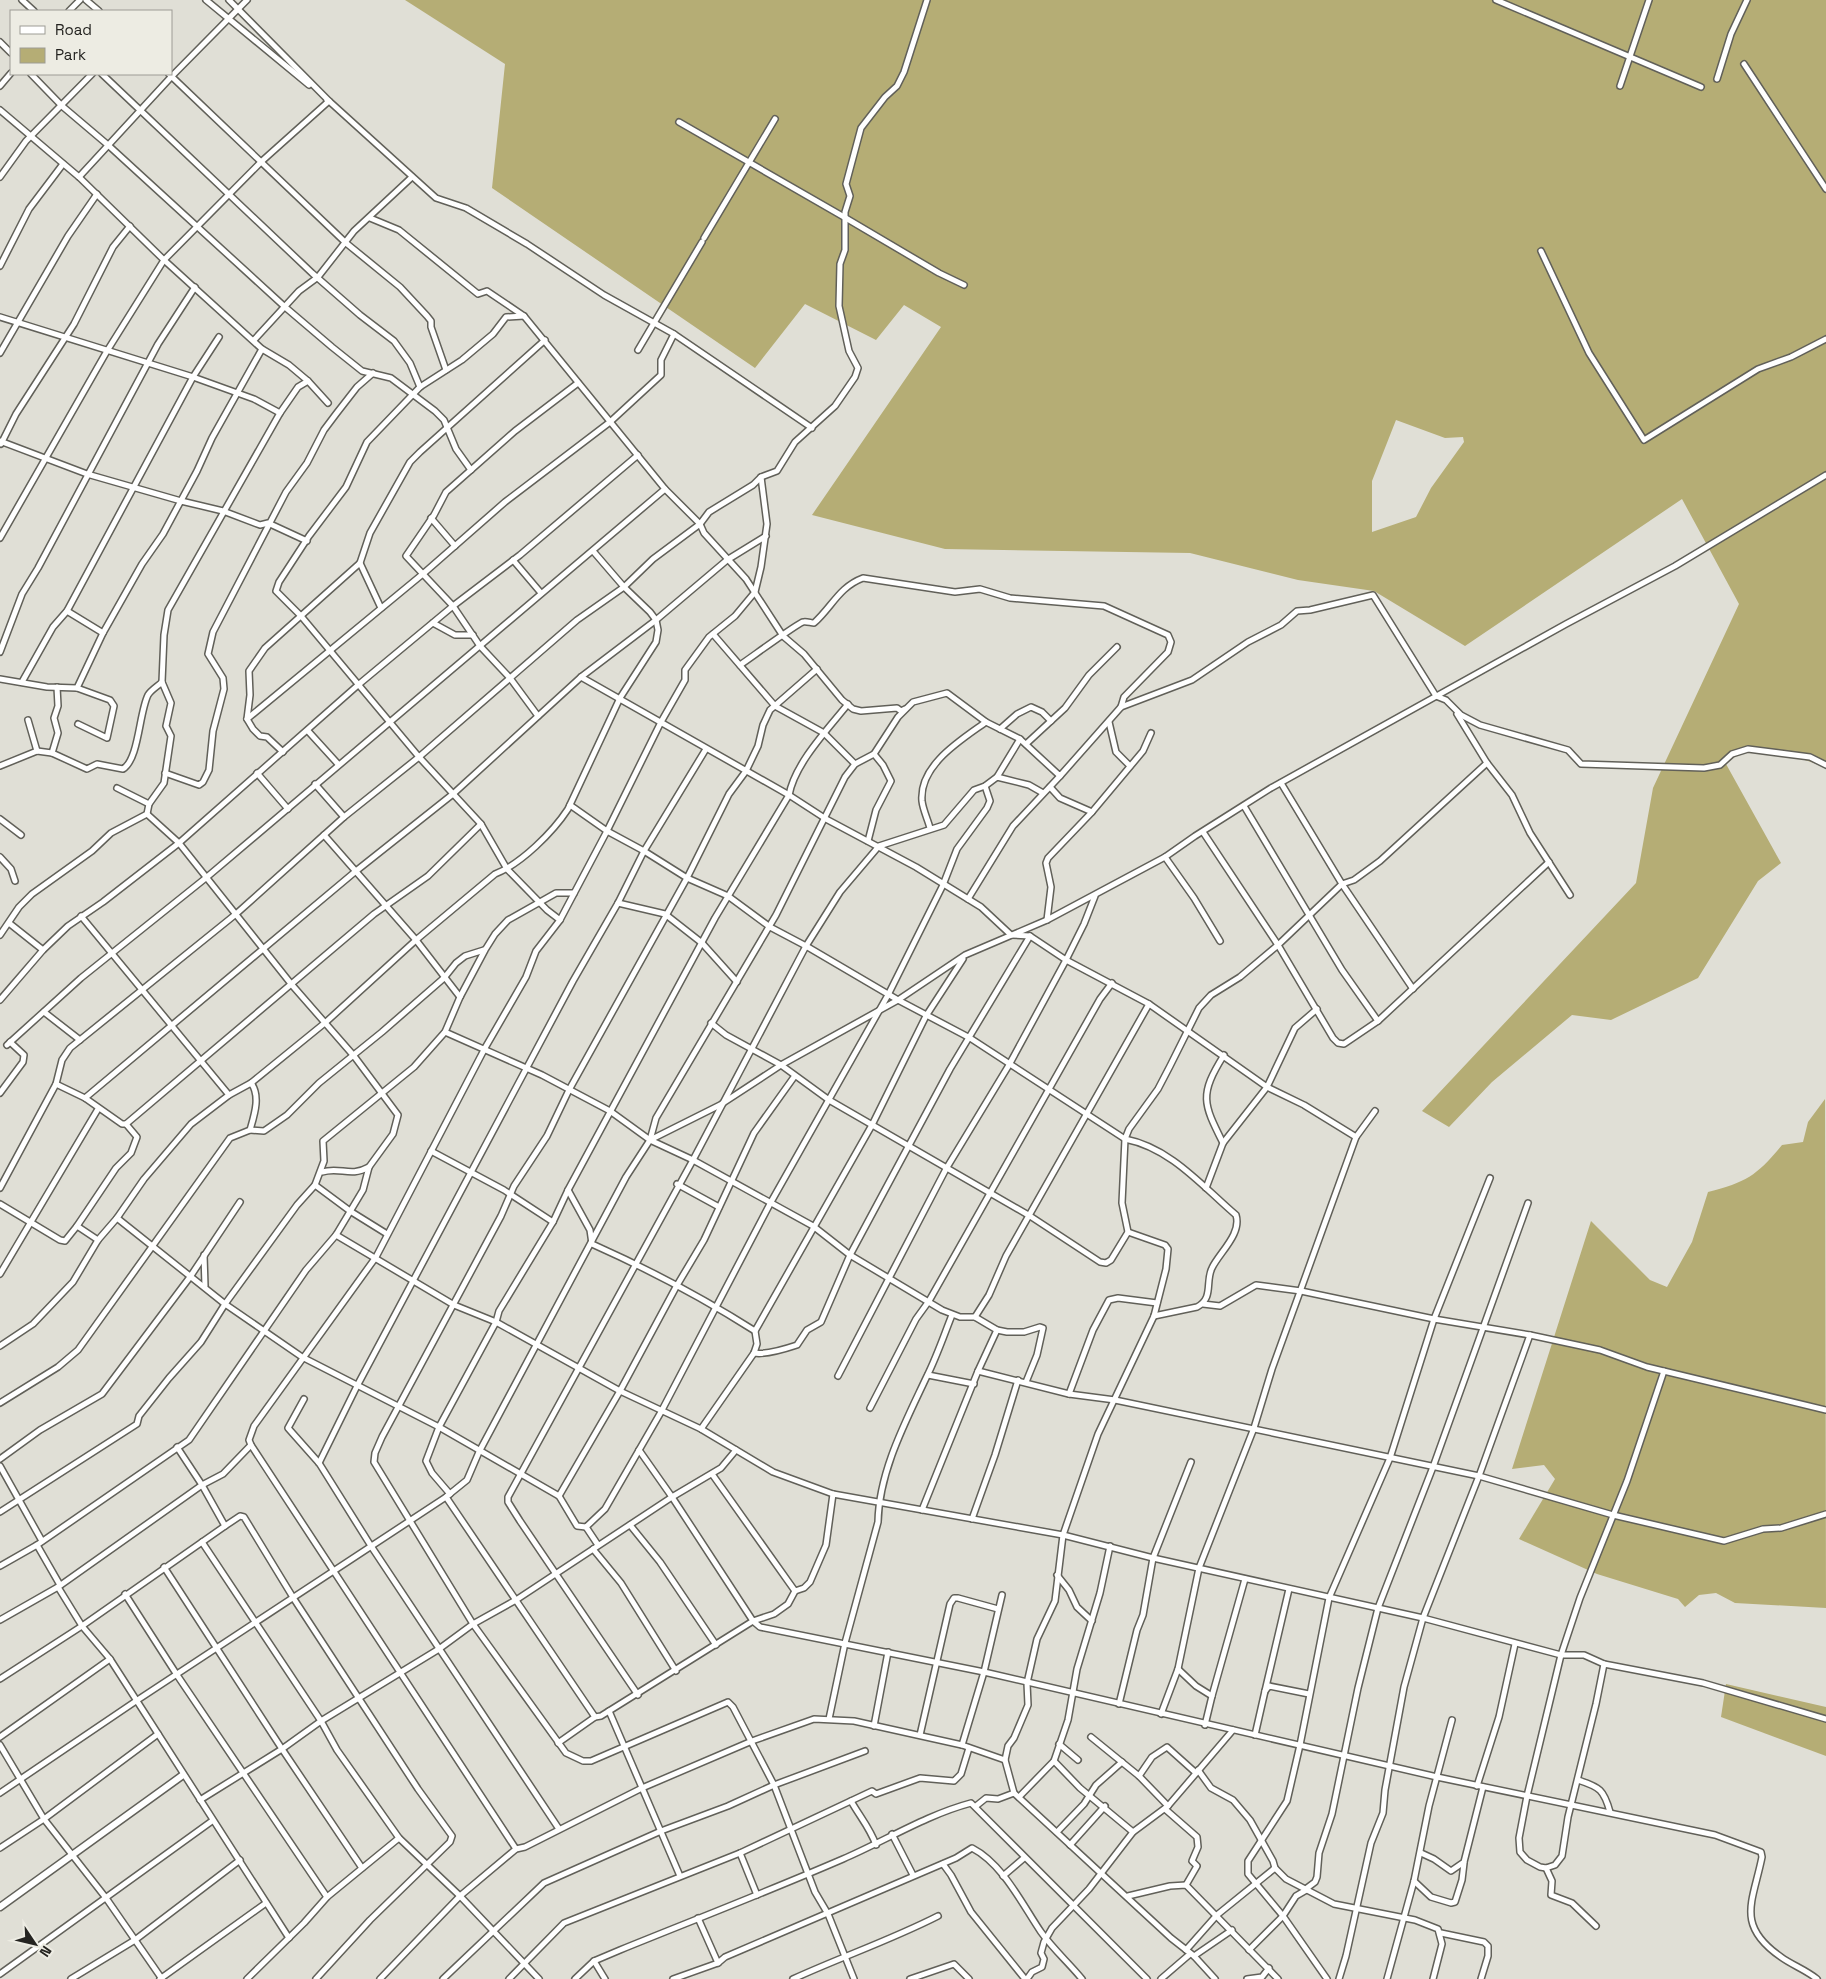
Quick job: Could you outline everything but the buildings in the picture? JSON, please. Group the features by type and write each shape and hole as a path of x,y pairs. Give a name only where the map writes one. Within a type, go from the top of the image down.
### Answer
{"street":[{"path":"22,0 33,10"},
{"path":"70,10 80,0"},
{"path":"86,0 98,10"},
{"path":"206,0 329,101 436,198 466,208 527,244 604,294 674,334 812,428"},
{"path":"229,0 329,101"},
{"path":"172,73 240,9 247,0"},
{"path":"0,1188 56,1084 62,1060 70,1048 141,988 236,914 324,835 419,757 577,620 624,587 652,559 700,524 709,512 752,485 760,477 777,471 795,442 835,406 855,377 858,368 849,351 839,306 840,264 845,250 844,216 850,196 846,184 861,128 885,97 897,86 904,72 914,34 927,0"},
{"path":"1496,0 1701,87"},
{"path":"1620,86 1650,0"},
{"path":"1717,79 1731,34 1747,0"},
{"path":"0,42 10,52"},
{"path":"1744,64 1826,189"},
{"path":"0,86 10,73"},
{"path":"32,75 62,106 108,145 284,307 362,371 391,378 414,393 439,415 456,449 471,470"},
{"path":"0,177 31,137 91,75"},
{"path":"103,75 318,277 360,315 394,341 410,363 420,386"},
{"path":"79,177 141,110 170,75 346,242 400,288 431,321 431,327 446,370"},
{"path":"0,538 107,351 164,260 262,162 329,101"},
{"path":"0,110 79,177 164,260 262,349 289,365 308,381 328,403"},
{"path":"638,350 775,118"},
{"path":"679,122 844,216 939,273 964,285"},
{"path":"0,266 29,209 63,164"},
{"path":"254,340 284,307 318,277 354,231 412,177"},
{"path":"0,353 68,236 97,194"},
{"path":"370,218 399,230 478,294 487,291 524,316 665,489 700,524 704,533 746,579 783,636 804,654 842,700 854,709 861,711 897,708 901,711 913,702 947,693 986,722 1020,739 1060,776"},
{"path":"130,226 113,247 67,338 21,405 1,443 87,474 223,511 260,525 268,523 307,541"},
{"path":"1541,251 1589,353 1644,440 1758,369 1791,357 1826,339"},
{"path":"0,652 22,594 38,568 158,344 195,287"},
{"path":"524,316 506,317 493,334 446,370 420,386 367,442 346,487 279,582 276,591 301,616 419,757 481,824 507,869 539,902 560,920"},
{"path":"0,317 239,393 280,412"},
{"path":"247,719 520,491 610,422 661,375 660,360 674,334"},
{"path":"22,682 53,627 67,611 136,487 193,378 219,337"},
{"path":"283,752 267,737 260,736 247,719 250,694 249,671 265,648 360,563 370,533 410,462 545,340"},
{"path":"77,688 103,633 181,501 212,438 262,349"},
{"path":"165,773 199,785 204,782 209,770 213,731 224,689 223,678 208,654 213,632 268,523 307,463 324,430 358,387 373,373"},
{"path":"147,814 149,804 162,786 171,736 166,726 171,703 162,682 164,635 168,610 280,412 298,387 308,381"},
{"path":"538,716 510,678 480,646 453,606 406,556 446,492 578,383"},
{"path":"0,1000 44,950 81,916 103,902 179,843 256,773 308,731 358,685 453,606 513,560 638,454"},
{"path":"650,1140 720,1106 781,1065 898,1000 965,955 1047,920 1165,857 1195,836 1281,783 1674,566 1826,475"},
{"path":"516,1849 333,1572 249,1440 254,1426 376,1257 486,1048 526,977 536,951 560,920 607,831 661,722 685,680 685,670 713,634 735,616 755,592 766,536 760,477"},
{"path":"0,1093 23,1062 24,1055 8,1044 111,953 288,810 338,764 665,489"},
{"path":"431,518 455,546"},
{"path":"85,1098 356,871 453,794 581,677 656,620 727,560 766,536"},
{"path":"0,1346 33,1324 73,1282 98,1240 117,1218 144,1179 190,1124 229,1095 251,1083 326,1022 416,940 495,874 507,869 558,824 570,805 620,698 656,642 658,630 656,620 593,551"},
{"path":"513,560 541,593"},
{"path":"360,563 381,608"},
{"path":"740,665 802,622 814,624 840,590 851,582 863,578 955,592 980,589 1010,598 1104,606 1168,635 1171,642 1168,652 1124,697 1121,708 1109,722 1013,826 968,899"},
{"path":"1121,708 1192,680 1248,642 1281,625 1297,611 1310,610 1373,595 1436,696 1446,700 1461,715 1480,725 1568,750 1581,764 1704,768 1720,765 1732,754 1748,749 1810,757 1826,765"},
{"path":"67,611 103,633"},
{"path":"432,623 455,635 473,635"},
{"path":"713,634 776,706 824,733 854,764"},
{"path":"1026,744 1065,708 1090,675 1117,647"},
{"path":"816,669 770,710 763,726 758,746 746,770 729,794 687,878 665,914 569,1090 547,1136 510,1196 374,1453 374,1462 473,1624 566,1752 582,1761 591,1761 728,1702 734,1707 774,1785 808,1874 828,1914 843,1956 854,1979"},
{"path":"581,677 746,770 826,819 916,866 943,885 981,907 1011,935 1030,936 1066,960 1149,1004 1188,1029 1267,1087 1304,1105 1356,1137"},
{"path":"0,678 57,687 77,688 104,697 112,702 114,706 108,738 78,724"},
{"path":"0,766 37,752 52,753 87,768 97,764 125,768 133,754 148,695 162,682"},
{"path":"52,753 58,733 54,718 58,706 57,687"},
{"path":"1446,700 1461,720 1487,763 1512,795 1530,833 1570,895"},
{"path":"0,1793 136,1701 294,1599 448,1495 467,1480 479,1452 592,1244 626,1177 650,1140 656,1118 770,927 846,776 854,764 874,754 898,717 913,702"},
{"path":"595,1717 432,1473 426,1461 439,1427 496,1322 499,1311 553,1222 610,1111 728,896 789,795 795,774 824,733 848,704"},
{"path":"1000,729 1025,708 1031,707 1051,721"},
{"path":"28,720 37,752"},
{"path":"930,828 922,801 928,775 939,759 986,722"},
{"path":"1109,722 1116,752 1130,766"},
{"path":"308,731 338,764"},
{"path":"1047,920 1051,887 1046,863 1048,858 1092,812 1143,751 1151,733"},
{"path":"638,1695 508,1502 508,1497 636,1264 677,1184 693,1160 806,946 840,892 879,846 944,825 974,790 998,778 1020,739"},
{"path":"319,1463 357,1386 618,903 644,850 706,749"},
{"path":"868,841 876,810 891,781 883,764 874,754"},
{"path":"711,1023 751,1050 781,1065 794,1077 829,1100 946,1169 990,1192 1100,1262 1106,1263 1111,1260 1128,1232 1122,1203 1125,1139 1140,1111 1158,1088 1199,1008 1212,995 1240,977 1278,945 1342,884 1354,880 1380,861 1487,763"},
{"path":"256,773 288,810"},
{"path":"998,778 1028,785 1044,794"},
{"path":"1281,783 1342,884 1412,989"},
{"path":"315,784 344,818"},
{"path":"586,1527 604,1509 661,1412 771,1202 876,1013 888,995 943,885 957,849 987,808 990,801 985,786"},
{"path":"1050,787 1060,798 1092,812"},
{"path":"117,788 149,804"},
{"path":"570,805 607,831 644,850 687,878 728,896 770,927 806,946 888,995 970,1038 1088,1113 1125,1139 1143,1142 1160,1151 1206,1188 1236,1215 1238,1220 1232,1236 1210,1271 1208,1296 1203,1304"},
{"path":"1244,806 1310,913 1342,970 1378,1021"},
{"path":"0,1566 40,1543 189,1440 306,1270 336,1235 363,1190 369,1167 393,1134 398,1115 354,1056 292,985 179,843 147,814"},
{"path":"0,935 25,900 92,851 111,833 147,814"},
{"path":"0,819 20,835"},
{"path":"126,1124 386,906 428,876 481,824"},
{"path":"1203,832 1278,945 1338,1043 1344,1044 1378,1021 1549,862"},
{"path":"324,835 416,940 460,997"},
{"path":"0,857 11,869 15,881"},
{"path":"1165,857 1194,898 1220,941"},
{"path":"0,1512 137,1424 139,1416 168,1378 201,1342 225,1304 297,1205 315,1185 322,1172 323,1141 414,1067 446,1032 460,997 484,950 508,920 556,893 574,892"},
{"path":"838,1376 946,1169 1009,1064 1066,960 1084,924 1095,896"},
{"path":"618,903 665,914 702,943 737,982"},
{"path":"81,916 229,1095"},
{"path":"9,923 44,950"},
{"path":"754,1353 763,1355 772,1350 797,1345 807,1330 821,1322 850,1255 950,1069 1030,936"},
{"path":"0,1403 58,1367 78,1350 112,1306 151,1246 168,1227 230,1138 250,1130 264,1131 287,1115 319,1083 354,1056 444,978 465,956 484,950"},
{"path":"701,1429 754,1353 757,1344 755,1331 872,1125 926,1016 965,955"},
{"path":"870,1408 916,1319 929,1301 1100,999 1112,983"},
{"path":"975,1318 989,1295 1006,1256 1149,1004"},
{"path":"1206,1188 1223,1143 1267,1087 1295,1028 1317,1009"},
{"path":"44,1012 80,1040"},
{"path":"446,1032 486,1048 610,1111 650,1140 693,1160 813,1226 850,1255 952,1315 975,1318 997,1330 1007,1332 1024,1332 1040,1327 1043,1328 1037,1355 1026,1382"},
{"path":"1223,1143 1208,1113 1205,1094 1214,1072 1224,1055"},
{"path":"559,1496 704,1240 733,1182 754,1133 794,1077"},
{"path":"250,1130 256,1108 255,1088 251,1083"},
{"path":"0,1204 64,1241 77,1226 116,1168 131,1153 137,1137 126,1124 122,1124 98,1109 85,1098 56,1084"},
{"path":"0,1274 98,1109"},
{"path":"1161,1714 1178,1669 1199,1568 1254,1428 1272,1369 1356,1137 1375,1111"},
{"path":"431,1151 553,1222"},
{"path":"322,1172 333,1168 344,1173 352,1173 369,1167"},
{"path":"1327,1979 1283,1916 1248,1874 1246,1869 1248,1861 1287,1801 1329,1598 1390,1458 1434,1319 1490,1178"},
{"path":"677,1184 719,1207"},
{"path":"315,1185 350,1211 387,1234"},
{"path":"568,1190 590,1230 592,1244"},
{"path":"0,1459 40,1430 102,1394 190,1277 240,1202"},
{"path":"1249,1950 1283,1916 1296,1896 1308,1889 1317,1877 1319,1853 1332,1814 1378,1608 1433,1467 1528,1203"},
{"path":"117,1218 190,1277 205,1286 225,1304 264,1332 302,1357 398,1408 439,1427 479,1452 522,1473 559,1496 577,1526 586,1527"},
{"path":"77,1226 98,1240"},
{"path":"1128,1232 1162,1242 1168,1249 1154,1316 1128,1367 1095,1442 1063,1535 1056,1575 1055,1601 1037,1639 1028,1683 1028,1705 1014,1738 1008,1746 1005,1760 1014,1793 1190,1953 1215,1979"},
{"path":"336,1235 454,1305 496,1322 620,1391 661,1412 701,1429 780,1475 833,1494 1063,1535 1153,1558 1423,1618 1561,1655 1584,1655 1604,1664 1703,1683 1826,1719"},
{"path":"592,1244 636,1264 676,1287 716,1306 755,1331"},
{"path":"204,1255 205,1286"},
{"path":"1154,1316 1203,1304 1220,1306 1256,1285 1301,1291 1434,1319 1530,1335 1600,1350 1648,1367 1826,1410"},
{"path":"1069,1394 1093,1330 1109,1300 1118,1298 1157,1302"},
{"path":"829,1719 845,1643 878,1522 878,1501 905,1422 928,1375 952,1315"},
{"path":"922,1510 978,1371 997,1330"},
{"path":"1339,1979 1371,1844 1383,1814 1404,1687 1423,1618 1479,1476 1530,1335"},
{"path":"978,1371 1069,1394 1115,1400 1479,1476 1612,1515 1724,1541 1763,1528 1781,1528 1826,1514"},
{"path":"1604,1664 1571,1804 1562,1856 1555,1865 1546,1868 1527,1860 1520,1852 1519,1838 1527,1796 1561,1655 1612,1515 1627,1481 1664,1371"},
{"path":"928,1375 974,1384"},
{"path":"972,1519 995,1455 1018,1380"},
{"path":"304,1399 288,1428 319,1463 370,1546 559,1828"},
{"path":"0,1620 59,1586 202,1485 223,1474 251,1445"},
{"path":"177,1447 202,1485 225,1526"},
{"path":"638,1450 672,1497 753,1621 766,1628 984,1672 1053,1690 1072,1692 1205,1725 1483,1788 1610,1812 1715,1836 1761,1852 1761,1866 1753,1890 1751,1918 1754,1932 1780,1956 1817,1979"},
{"path":"200,1800 282,1749 321,1721 439,1649 473,1624 516,1600 672,1497 712,1474 721,1468 736,1450"},
{"path":"1118,1704 1137,1630 1143,1615 1153,1558 1190,1462"},
{"path":"0,1466 21,1500 59,1586 82,1626 110,1659 212,1821 240,1860 289,1938"},
{"path":"712,1474 730,1503 795,1592"},
{"path":"558,1743 595,1717 638,1695 753,1621 774,1614 788,1604 795,1592 804,1588 810,1582 826,1545 833,1494"},
{"path":"0,1679 82,1626 125,1594 240,1516 244,1517 294,1599 418,1790 452,1836 450,1842 345,1946 316,1979"},
{"path":"630,1525 660,1562 716,1646"},
{"path":"586,1527 596,1547 621,1582 676,1671"},
{"path":"202,1542 321,1721 337,1750 399,1838 495,1931 539,1979"},
{"path":"1019,1797 1054,1761 1068,1720 1072,1692 1110,1546"},
{"path":"164,1567 216,1649 362,1868"},
{"path":"1056,1575 1070,1590 1077,1607 1092,1621"},
{"path":"1205,1725 1245,1579"},
{"path":"1255,1735 1289,1589"},
{"path":"125,1594 176,1675 327,1897"},
{"path":"962,1745 984,1672 1002,1595"},
{"path":"920,1735 950,1604 954,1598 998,1609"},
{"path":"1476,1786 1500,1717 1515,1644"},
{"path":"874,1726 888,1652"},
{"path":"0,1737 110,1659"},
{"path":"1178,1669 1196,1686 1212,1696"},
{"path":"1265,1691 1272,1686 1309,1694"},
{"path":"609,1711 680,1876"},
{"path":"380,1979 460,1896 516,1849 525,1847 559,1828 642,1788 752,1741 814,1719 829,1719 920,1735 962,1745 1005,1760"},
{"path":"1387,1979 1414,1881 1437,1777 1452,1720"},
{"path":"943,1864 972,1912 1026,1979 1032,1972 1042,1967 1044,1959 1041,1953 1045,1937 1089,1890 1133,1832 1166,1808 1233,1730"},
{"path":"0,1848 158,1734"},
{"path":"1091,1737 1139,1776 1166,1808 1197,1837 1198,1847 1192,1862 1197,1866 1186,1885"},
{"path":"1059,1744 1078,1760"},
{"path":"0,1745 44,1818 106,1898 161,1979 266,1903"},
{"path":"1139,1776 1152,1757 1167,1747 1197,1772 1211,1788 1233,1800 1255,1826 1275,1868 1286,1879 1334,1904 1432,1925 1441,1933 1484,1942 1488,1946 1488,1956 1481,1979"},
{"path":"509,1979 564,1923 740,1853 872,1791 876,1794 920,1778 954,1781 961,1774 969,1748"},
{"path":"443,1979 544,1883 661,1831 728,1806 774,1785 865,1751"},
{"path":"1054,1761 1080,1788 1090,1794 1133,1832"},
{"path":"1057,1832 1106,1775 1122,1762"},
{"path":"0,1906 73,1856 183,1775"},
{"path":"1578,1780 1597,1786 1606,1797 1610,1812"},
{"path":"1414,1881 1431,1896 1451,1903 1454,1902 1459,1891 1464,1862 1483,1788"},
{"path":"976,1806 986,1798 998,1799 1014,1793"},
{"path":"851,1801 862,1819 866,1822 876,1845"},
{"path":"576,1979 594,1961 808,1874 876,1845 892,1834 969,1804 976,1806 1024,1858 1147,1979"},
{"path":"1070,1845 1104,1806"},
{"path":"0,1974 212,1821"},
{"path":"892,1834 913,1875"},
{"path":"247,1979 327,1897 399,1838"},
{"path":"673,1979 718,1963 725,1957 828,1914 913,1875 943,1864 972,1848 984,1855 1003,1876 1045,1937 1082,1979"},
{"path":"740,1853 757,1895"},
{"path":"1421,1853 1434,1859 1447,1870 1454,1870 1464,1862"},
{"path":"1003,1876 1024,1858"},
{"path":"71,1979 135,1940 240,1860"},
{"path":"1161,1979 1190,1953 1217,1915 1275,1868"},
{"path":"1546,1868 1552,1881 1551,1896 1572,1903 1596,1926"},
{"path":"1128,1896 1170,1886 1186,1885 1278,1979"},
{"path":"793,1979 843,1956 901,1935 938,1916"},
{"path":"698,1918 718,1963"},
{"path":"1190,1953 1232,1930"},
{"path":"1433,1979 1442,1944 1441,1933"},
{"path":"594,1961 605,1979"},
{"path":"910,1979 954,1964 970,1979"},
{"path":"1247,1979 1262,1977 1268,1968"}],"green space":[{"path":"405,0 1826,0 1826,768 1809,761 1768,752 1746,752 1726,764 1781,863 1758,881 1698,978 1611,1020 1572,1015 1492,1082 1449,1127 1422,1111 1636,883 1653,788 1739,604 1682,499 1465,646 1374,591 1298,580 1190,553 945,549 812,515 941,327 904,305 876,340 805,304 755,368 492,188 505,64","holes":["1396,420 1445,438 1463,437 1464,442 1431,488 1416,517 1372,532 1372,481"]},
{"path":"1825,1099 1826,1608 1735,1603 1716,1593 1699,1595 1685,1607 1678,1599 1597,1574 1519,1539 1555,1479 1544,1465 1512,1469 1591,1221 1650,1280 1667,1287 1692,1242 1708,1192 1732,1185 1750,1176 1765,1164 1782,1145 1803,1142 1808,1122"},
{"path":"1726,1684 1826,1707 1826,1756 1721,1717"}]}
